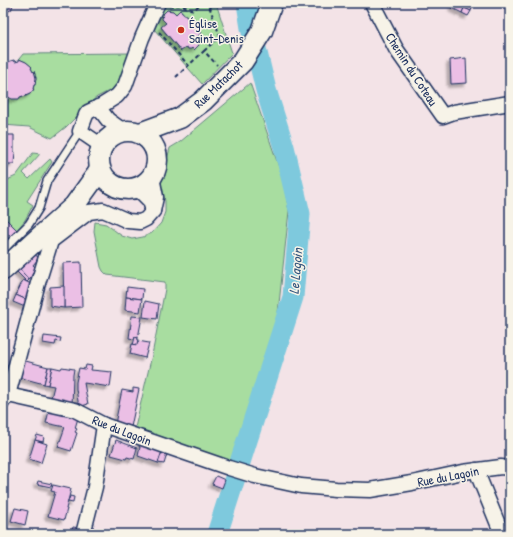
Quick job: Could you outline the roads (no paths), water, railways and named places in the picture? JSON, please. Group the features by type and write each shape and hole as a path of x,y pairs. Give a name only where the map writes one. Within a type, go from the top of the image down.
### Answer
{"main road":[{"name":"Rue Matachot","path":"131,132 180,118 203,101 243,61 262,31 272,3"},
{"name":"Rue Matachot","path":"158,156 180,118"},
{"path":"74,206 99,193 116,187 128,189 144,182 157,167 158,156 148,137 131,132 112,135 102,146 99,157 100,170 105,178 116,187"},
{"path":"3,270 74,206 100,170"}],"street":[{"name":"Chemin du Coteau","path":"372,3 396,49 443,116 454,112 510,103"},
{"path":"102,146 80,131 86,116 88,112 117,96 125,86 142,38 153,13 162,5"},
{"path":"98,107 108,120 131,132"},
{"name":"Rue du Lagoin","path":"144,182 153,211 146,220 140,222 128,221 103,210 89,212 51,241 5,398 75,410 104,425 228,468 255,476 301,486 370,490 463,472 501,467 510,468"},
{"path":"83,534 95,487 104,425"},
{"path":"476,470 502,534"}],"lane":[{"path":"3,250 29,224 39,208 48,181 80,131"}],"waterway":[{"name":"Le Lagoin","path":"217,534 293,297 300,214 284,147 266,90 251,28 247,3"}],"place":[{"name":"Église Saint-Denis","path":"181,30"}]}
